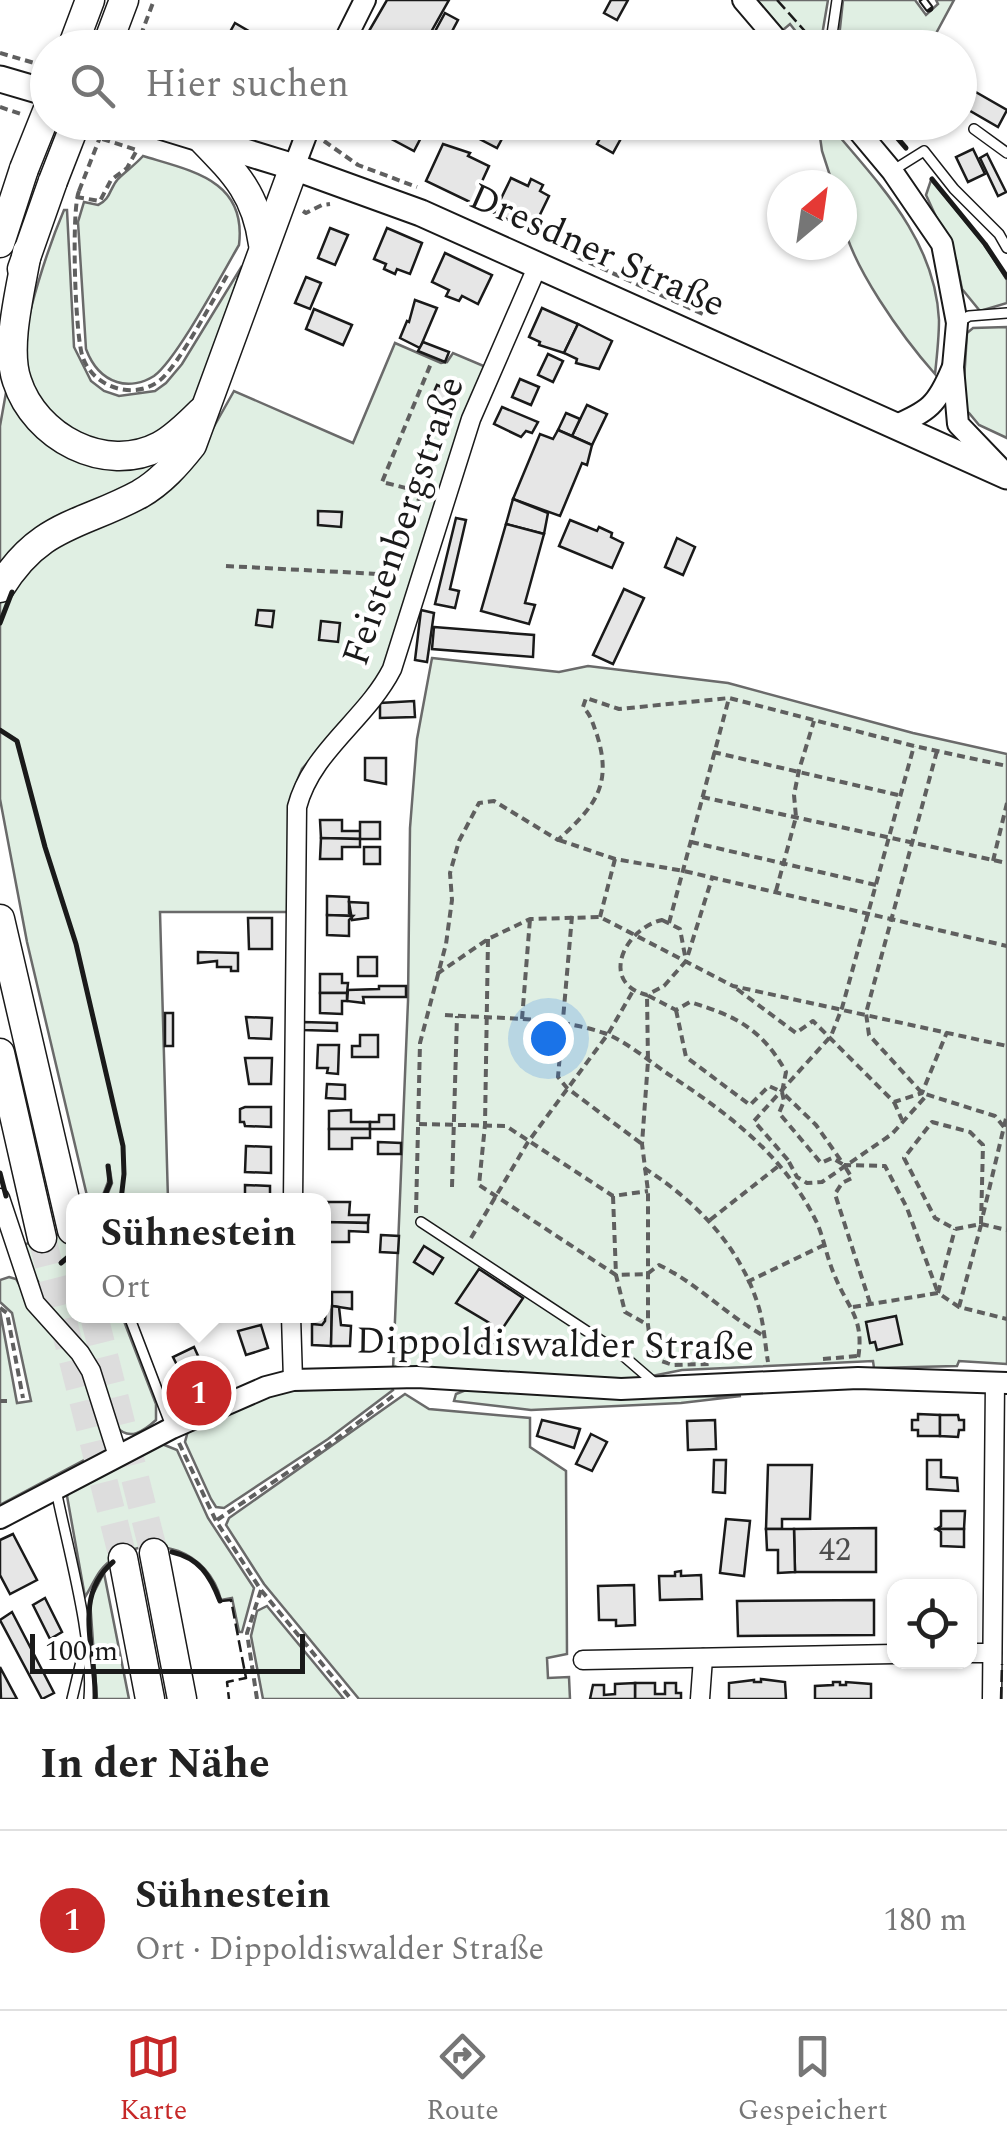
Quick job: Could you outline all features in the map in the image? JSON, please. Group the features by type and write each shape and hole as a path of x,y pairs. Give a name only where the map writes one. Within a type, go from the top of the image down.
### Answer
{"highway":[{"path":"79,30 90,0"},
{"path":"113,30 124,0"},
{"path":"0,352 24,170 36,140"},
{"path":"74,140 70,190 14,248 13,361 26,402 63,440 112,456 160,446 191,423 213,394"},
{"path":"204,140 246,188 259,217 263,246"},
{"path":"0,588 24,554 41,540 143,492 167,474 192,446 294,166"},
{"path":"0,920 66,1204"},
{"path":"0,1054 42,1238"},
{"path":"154,1553 182,1699"},
{"path":"124,1558 150,1699"}],"main road":[{"path":"0,79 30,88"},
{"name":"Dresdner Straße","path":"209,140 294,166 421,214 1007,476"}],"street":[{"path":"351,30 365,0"},
{"path":"743,0 769,30"},
{"path":"294,166 303,140"},
{"path":"865,140 892,171 942,244 957,323 953,368 958,424 1007,476"},
{"name":"Feistenbergstraße","path":"292,1193 297,807 310,772 369,705 392,668 482,390 538,265"},
{"path":"894,426 931,408 953,368"},
{"path":"0,1198 35,1303 92,1371 118,1456"},
{"path":"291,1323 293,1380"},
{"name":"Dippoldiswalder Straße","path":"0,1518 172,1428 266,1387 293,1380 417,1377 662,1388 858,1378 1001,1383"},
{"path":"992,1699 1001,1383"},
{"path":"977,1653 992,1653"},
{"path":"583,1660 887,1654"},
{"path":"700,1699 703,1658"}],"lane":[{"path":"833,30 837,0"},
{"path":"977,131 1007,153"},
{"path":"892,171 924,150 1007,248"},
{"path":"957,323 969,316 1007,313"},
{"path":"421,1222 620,1354 662,1388"},
{"path":"132,1323 172,1428"},
{"path":"56,1488 86,1640 89,1699"},
{"path":"72,1699 86,1640"}],"path":[{"path":"143,30 154,0"},
{"path":"0,53 30,62"},
{"path":"96,140 70,190 80,344 90,370 108,386 132,390 145,388 165,376 229,273"},
{"path":"332,144 358,165 430,192"},
{"path":"70,190 100,200 111,180 127,168 137,150"},
{"path":"280,199 306,214 322,204 337,204"},
{"path":"566,252 719,322"},
{"path":"226,566 379,574 422,492 382,482 432,362"},
{"path":"413,514 444,506"},
{"path":"558,840 588,812 598,796 603,776 604,756 589,712 583,706 586,698 619,710 729,698 937,752 1007,766"},
{"path":"669,923 729,698"},
{"path":"775,893 796,817 794,795 799,770 814,721"},
{"path":"914,746 831,1036 754,1121 797,1176 807,1183 822,1182 892,1134 903,1122 924,1094 947,1032"},
{"path":"713,752 900,795"},
{"path":"937,752 866,1012 869,1035 924,1094 995,1116 1005,1131"},
{"path":"702,797 1007,864"},
{"path":"421,1222 414,1212 420,1044 446,944 452,900 450,873 459,842 479,803 494,800 558,840 615,859 684,871 1007,946"},
{"path":"993,860 1007,802"},
{"path":"690,842 876,885"},
{"path":"600,918 615,859"},
{"path":"647,994 664,986 686,961 712,878"},
{"path":"572,916 558,1078 642,1144"},
{"path":"436,974 488,939 530,919 600,918 733,986 796,1033 813,1021 894,1102 903,1122"},
{"path":"522,1020 530,919"},
{"path":"686,961 680,929 662,920 646,924 633,936 620,963 622,979 633,991 676,1010 686,1057 704,1071 750,1104 770,1086 782,1092 816,1126 852,1178 835,1194 870,1303"},
{"path":"488,939 479,1185 616,1275 647,1274 659,1265 682,1276 713,1304 764,1336"},
{"path":"733,986 866,1012 1007,1046"},
{"path":"463,1252 528,1142 608,1034 633,991"},
{"path":"647,994 648,1060 642,1144 648,1191 648,1325 652,1357"},
{"path":"676,1010 690,1002 751,1027 773,1049 786,1072 784,1101 778,1113 796,1136 821,1163 832,1158 844,1165 885,1166 906,1208 938,1293 959,1307 1007,1319"},
{"path":"446,1015 561,1022 608,1034 750,1133 780,1165 817,1224 835,1278 853,1307 862,1342 858,1378"},
{"path":"452,1188 457,1016"},
{"path":"894,1102 924,1094"},
{"path":"959,1307 1007,1114"},
{"path":"980,1224 983,1144 970,1132 932,1122 904,1158 935,1218 955,1229 980,1224 1007,1230"},
{"path":"419,1124 506,1126 614,1196 648,1191"},
{"path":"710,1220 788,1160"},
{"path":"644,1168 672,1186 710,1220 739,1263 759,1308 768,1363"},
{"path":"614,1196 616,1275 625,1312 648,1325"},
{"path":"938,1293 955,1229"},
{"path":"748,1282 824,1246"},
{"path":"853,1307 938,1293"},
{"path":"0,1308 7,1313 23,1398"},
{"path":"620,1354 652,1357 673,1365 711,1364"},
{"path":"822,1359 858,1356"},
{"path":"216,1521 334,1441 417,1377"},
{"path":"0,1400 7,1400"},
{"path":"172,1428 216,1521 261,1590 351,1699"},
{"path":"257,1699 247,1633 261,1590"}],"green space":[{"path":"757,0 828,0 823,30 795,30 790,24 783,30"},
{"path":"843,0 915,0 926,15 938,4 936,0 954,0 938,30 840,30"},
{"path":"820,140 842,140 884,190 915,237 935,290 939,320 935,374 894,321 857,260 857,170 828,170"},
{"path":"143,156 197,174 225,192 239,223 239,245 164,367 150,378 126,384 102,374 86,349 78,222 84,202 102,203 118,179"},
{"path":"931,180 984,244 1007,280 1007,303 980,311 962,289 956,260 926,195"},
{"path":"64,210 74,347 91,381 119,396 155,391 166,383 182,364 242,266 212,361 196,396 165,429 140,441 114,444 88,439 64,428 44,410 30,386 24,357 27,324"},
{"path":"1007,327 1007,438 979,425 969,413 962,413 967,333 973,328"},
{"path":"395,343 441,363 447,362 453,353 486,367 380,680 302,769 296,785 289,820 289,912 160,912 168,1193 108,1193 112,1183 109,1164 104,1193 86,1193 27,942 0,799 0,603 21,570 203,446 234,391 353,443"},
{"path":"7,387 45,440 162,450 160,468 0,570 0,426"},
{"path":"432,658 559,672 588,666 728,683 1007,754 1007,1364 959,1361 957,1366 874,1368 873,1361 682,1370 632,1380 393,1369 408,1001 410,828 417,739"},
{"path":"66,1232 66,1323 125,1323 156,1404 156,1420 147,1428 131,1434 116,1426 45,1301 48,1299 22,1245"},
{"path":"16,1279 32,1307 84,1371 106,1445 0,1505 0,1311 17,1403 31,1401 12,1313 0,1302 0,1280"},
{"path":"391,1385 393,1390 328,1439 224,1508 216,1507 211,1499 185,1442 188,1431 270,1395"},
{"path":"471,1388 621,1397 741,1396 531,1410 454,1401 456,1394"},
{"path":"405,1394 429,1409 530,1418 530,1447 566,1471 567,1654 547,1658 548,1678 569,1677 570,1699 359,1699 264,1584 226,1525 229,1518"},
{"path":"162,1444 177,1450 208,1518 254,1588 242,1632 232,1598 221,1600 205,1569 178,1551 162,1547 129,1551 113,1559 100,1571 85,1597 67,1496 74,1487"},
{"path":"104,1573 129,1699 97,1699 90,1600"},
{"path":"267,1606 344,1699 263,1699 251,1636 257,1611"}],"building":[{"path":"387,0 449,0 432,30 370,30"},
{"path":"611,0 628,0 617,20 604,13"},
{"path":"445,13 458,20 453,30 436,30"},
{"path":"977,93 1007,110 998,127 977,115"},
{"path":"393,140 420,140 414,151"},
{"path":"482,140 501,140 497,148"},
{"path":"599,140 620,140 613,153 597,144"},
{"path":"443,144 470,153 468,156 489,166 472,203 426,181"},
{"path":"973,149 985,174 968,182 956,157"},
{"path":"987,154 1006,192 998,196 980,158"},
{"path":"511,178 528,186 531,179 543,185 540,191 549,196 532,231 494,213"},
{"path":"330,228 348,235 335,265 318,258"},
{"path":"387,228 422,243 410,274 397,269 395,274 374,259"},
{"path":"445,253 492,275 478,304 462,296 459,301 446,296 449,290 432,282"},
{"path":"306,277 321,283 310,309 295,303"},
{"path":"415,300 437,308 420,348 400,338"},
{"path":"542,308 578,324 564,353 539,345 529,337"},
{"path":"314,309 352,325 343,345 306,329"},
{"path":"578,324 612,341 599,369 576,363 577,359 564,353"},
{"path":"423,342 449,352 445,362 418,351"},
{"path":"548,354 563,361 553,382 538,375"},
{"path":"520,379 539,387 531,405 512,397"},
{"path":"437,385 453,392 445,410 429,403"},
{"path":"587,405 607,414 592,445 572,436"},
{"path":"502,407 538,422 532,433 526,431 521,437 494,424"},
{"path":"566,413 580,419 572,436 558,430"},
{"path":"558,430 592,445 587,465 582,463 560,516 513,499 540,434 553,439"},
{"path":"513,499 548,513 544,534 506,524"},
{"path":"318,511 342,512 341,527 318,525"},
{"path":"456,518 466,520 450,589 459,591 455,608 435,604"},
{"path":"570,520 597,531 599,527 623,543 612,568 559,546"},
{"path":"506,524 544,534 525,603 535,605 529,624 481,611"},
{"path":"677,538 695,547 683,575 665,567"},
{"path":"624,589 644,598 613,664 593,655"},
{"path":"258,610 274,611 272,627 256,625"},
{"path":"421,610 434,613 427,662 415,660"},
{"path":"321,621 340,623 338,642 319,640"},
{"path":"434,627 534,635 533,657 432,649"},
{"path":"414,701 415,717 380,718 380,703"},
{"path":"365,758 386,758 386,784 365,780"},
{"path":"320,820 342,820 342,831 361,831 360,839 321,838"},
{"path":"360,822 380,822 380,839 360,839"},
{"path":"321,838 360,839 360,847 342,847 342,859 320,859"},
{"path":"364,847 380,847 380,864 364,864"},
{"path":"327,896 349,897 349,913 353,916 327,915"},
{"path":"349,902 368,903 368,918 352,920"},
{"path":"327,915 353,916 349,920 349,936 327,935"},
{"path":"248,918 272,918 272,949 249,949"},
{"path":"198,952 238,953 238,971 217,967 217,961 198,963"},
{"path":"358,957 377,957 377,976 358,976"},
{"path":"320,974 342,974 342,983 348,983 347,993 320,993"},
{"path":"406,986 406,997 363,997 364,1003 347,1001 348,990"},
{"path":"320,993 347,993 347,1001 342,1001 342,1014 320,1013"},
{"path":"165,1013 173,1013 173,1046 165,1046"},
{"path":"246,1017 272,1018 271,1039 249,1038"},
{"path":"303,1022 337,1023 337,1031 303,1030"},
{"path":"360,1035 378,1035 378,1057 352,1057 352,1046 360,1046"},
{"path":"318,1045 339,1045 338,1074 327,1073 328,1068 317,1068"},
{"path":"245,1058 272,1058 271,1084 249,1084"},
{"path":"327,1084 345,1085 345,1099 326,1098"},
{"path":"271,1107 271,1127 245,1126 240,1122 240,1109"},
{"path":"351,1110 351,1122 370,1122 370,1129 329,1129 329,1111"},
{"path":"379,1115 394,1115 394,1129 370,1129 370,1122 379,1122"},
{"path":"329,1129 370,1129 370,1138 352,1138 352,1149 329,1149"},
{"path":"378,1142 401,1143 401,1154 378,1154"},
{"path":"246,1146 271,1147 271,1173 245,1172"},
{"path":"245,1185 270,1186 270,1193 245,1193"},
{"path":"331,1202 350,1202 349,1215 369,1215 368,1223 331,1222"},
{"path":"331,1222 368,1223 368,1232 349,1231 349,1242 331,1242"},
{"path":"381,1235 399,1236 398,1253 380,1252"},
{"path":"424,1246 443,1258 433,1274 414,1262"},
{"path":"479,1269 523,1298 488,1350 478,1343 491,1324 456,1303"},
{"path":"332,1292 352,1292 352,1309 332,1306"},
{"path":"332,1306 331,1346 312,1345 312,1324 331,1323"},
{"path":"332,1306 339,1307 341,1325 351,1326 350,1346 331,1346"},
{"path":"896,1316 902,1344 877,1350 875,1342 870,1343 866,1322"},
{"path":"261,1325 268,1348 246,1355 238,1331"},
{"path":"194,1347 204,1369 184,1379 173,1357"},
{"path":"918,1414 940,1415 940,1436 918,1436 918,1430 912,1430 912,1420 918,1420"},
{"path":"940,1415 958,1415 959,1420 964,1420 964,1430 959,1430 958,1437 940,1436"},
{"path":"542,1420 580,1429 574,1448 537,1436"},
{"path":"715,1420 716,1449 688,1450 687,1421"},
{"path":"591,1434 607,1442 592,1471 576,1464"},
{"path":"714,1460 726,1460 725,1493 713,1492"},
{"path":"927,1460 941,1460 941,1477 957,1478 958,1491 927,1489"},
{"path":"768,1465 812,1465 810,1519 782,1519 782,1529 766,1529"},
{"path":"941,1511 965,1511 964,1529 937,1529 941,1526"},
{"path":"726,1519 750,1521 744,1576 720,1573"},
{"path":"876,1528 876,1572 795,1572 794,1529"},
{"path":"766,1529 794,1529 795,1572 778,1573 778,1550 767,1550"},
{"path":"937,1529 964,1529 964,1547 941,1546 941,1532"},
{"path":"13,1534 37,1580 10,1594 0,1575 0,1540"},
{"path":"681,1571 681,1576 701,1575 702,1599 660,1600 659,1576 675,1576 675,1572"},
{"path":"634,1585 635,1625 616,1626 616,1620 599,1620 598,1586"},
{"path":"45,1598 62,1632 50,1639 33,1605"},
{"path":"874,1600 874,1635 738,1636 737,1601"},
{"path":"12,1612 54,1693 42,1699 0,1620"},
{"path":"0,1667 17,1699 1,1699"},
{"path":"761,1679 785,1682 786,1699 729,1699 729,1683"},
{"path":"833,1682 871,1684 871,1699 815,1699 815,1686"},
{"path":"635,1683 655,1683 655,1694 665,1694 665,1683 676,1683 681,1699 635,1699"},
{"path":"635,1683 635,1699 590,1699 593,1685 604,1685 604,1695 615,1694 615,1684"}],"tunnel":[{"path":"42,1238 123,1558"},
{"path":"96,1323 154,1553"}],"railway":[{"path":"923,0 929,8"}],"fence":[{"path":"777,0 804,30"},
{"path":"221,1601 231,1600 246,1678 227,1682 229,1699"},
{"path":"1001,1699 1002,1664"}],"wall":[{"path":"899,140 906,148"},
{"path":"932,179 1007,277"},
{"path":"0,623 12,592"},
{"path":"0,730 17,741 76,944 123,1146 122,1193"},
{"path":"106,1193 110,1183 108,1166"},
{"path":"0,1173 6,1196"},
{"path":"61,1263 66,1259"},
{"path":"172,1552 202,1569 220,1601"},
{"path":"95,1699 89,1608 100,1576 113,1562"}],"place":[{"name":"Sühnestein","path":"199,1393"}]}
